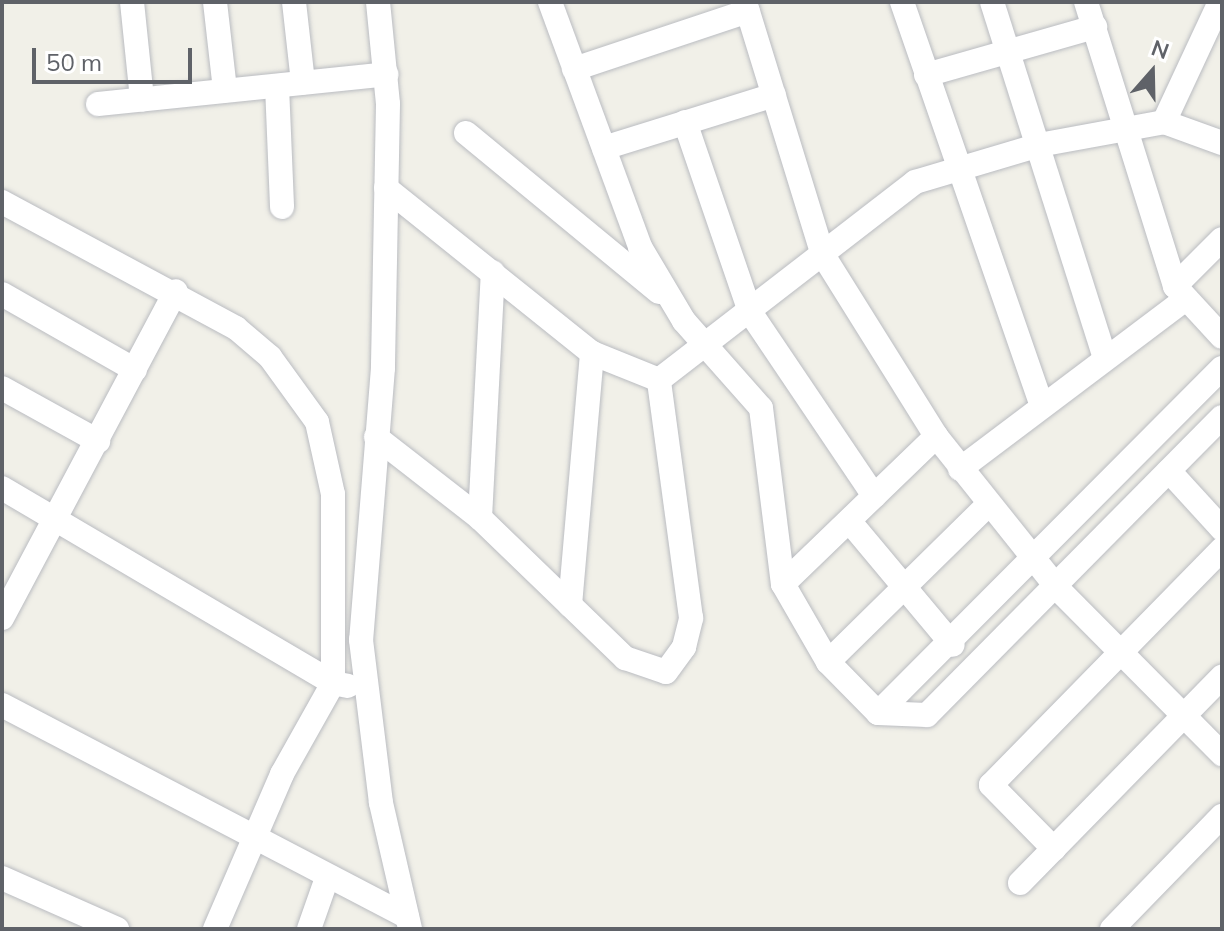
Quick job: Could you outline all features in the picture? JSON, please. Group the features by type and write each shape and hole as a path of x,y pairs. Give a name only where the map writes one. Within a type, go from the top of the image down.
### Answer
{"street":[{"path":"132,2 142,99"},
{"path":"215,2 225,90"},
{"path":"294,2 303,82"},
{"path":"378,2 386,74 386,188 376,437 363,579 364,690 408,923"},
{"path":"550,2 640,247 673,304 705,346 761,408 783,584 828,662 878,713 927,715 1058,589 1222,417"},
{"path":"902,2 1042,406"},
{"path":"992,2 1105,359"},
{"path":"1086,2 1120,126 1178,294 1222,337"},
{"path":"1164,122 1220,2"},
{"path":"574,69 747,6 823,255 936,436 986,507 1058,589 1222,754"},
{"path":"926,75 1095,27"},
{"path":"98,104 386,74"},
{"path":"277,86 282,207"},
{"path":"604,148 774,95"},
{"path":"685,122 750,312 874,496"},
{"path":"659,380 915,182 959,165 1120,126 1164,122 1222,143"},
{"path":"466,133 673,304"},
{"path":"386,188 592,353 659,380"},
{"path":"2,202 176,291 270,357 317,422 333,494 333,683 248,840 215,929"},
{"path":"960,469 1105,359 1178,294 1222,239"},
{"path":"480,518 493,272"},
{"path":"2,618 58,518 176,291"},
{"path":"2,294 135,370"},
{"path":"570,605 592,353"},
{"path":"878,713 953,645 1222,368"},
{"path":"376,437 480,518 570,605 648,671 666,672 684,647 691,618 659,380"},
{"path":"2,388 98,441"},
{"path":"783,584 936,436"},
{"path":"1169,471 1222,529"},
{"path":"2,488 58,518 333,683 364,690"},
{"path":"828,662 986,507"},
{"path":"850,522 953,645"},
{"path":"1054,849 991,785 1222,549"},
{"path":"1020,883 1222,677"},
{"path":"2,705 248,840 327,878 408,923"},
{"path":"1112,929 1222,816"},
{"path":"2,878 117,929"},
{"path":"309,929 327,878"}]}
